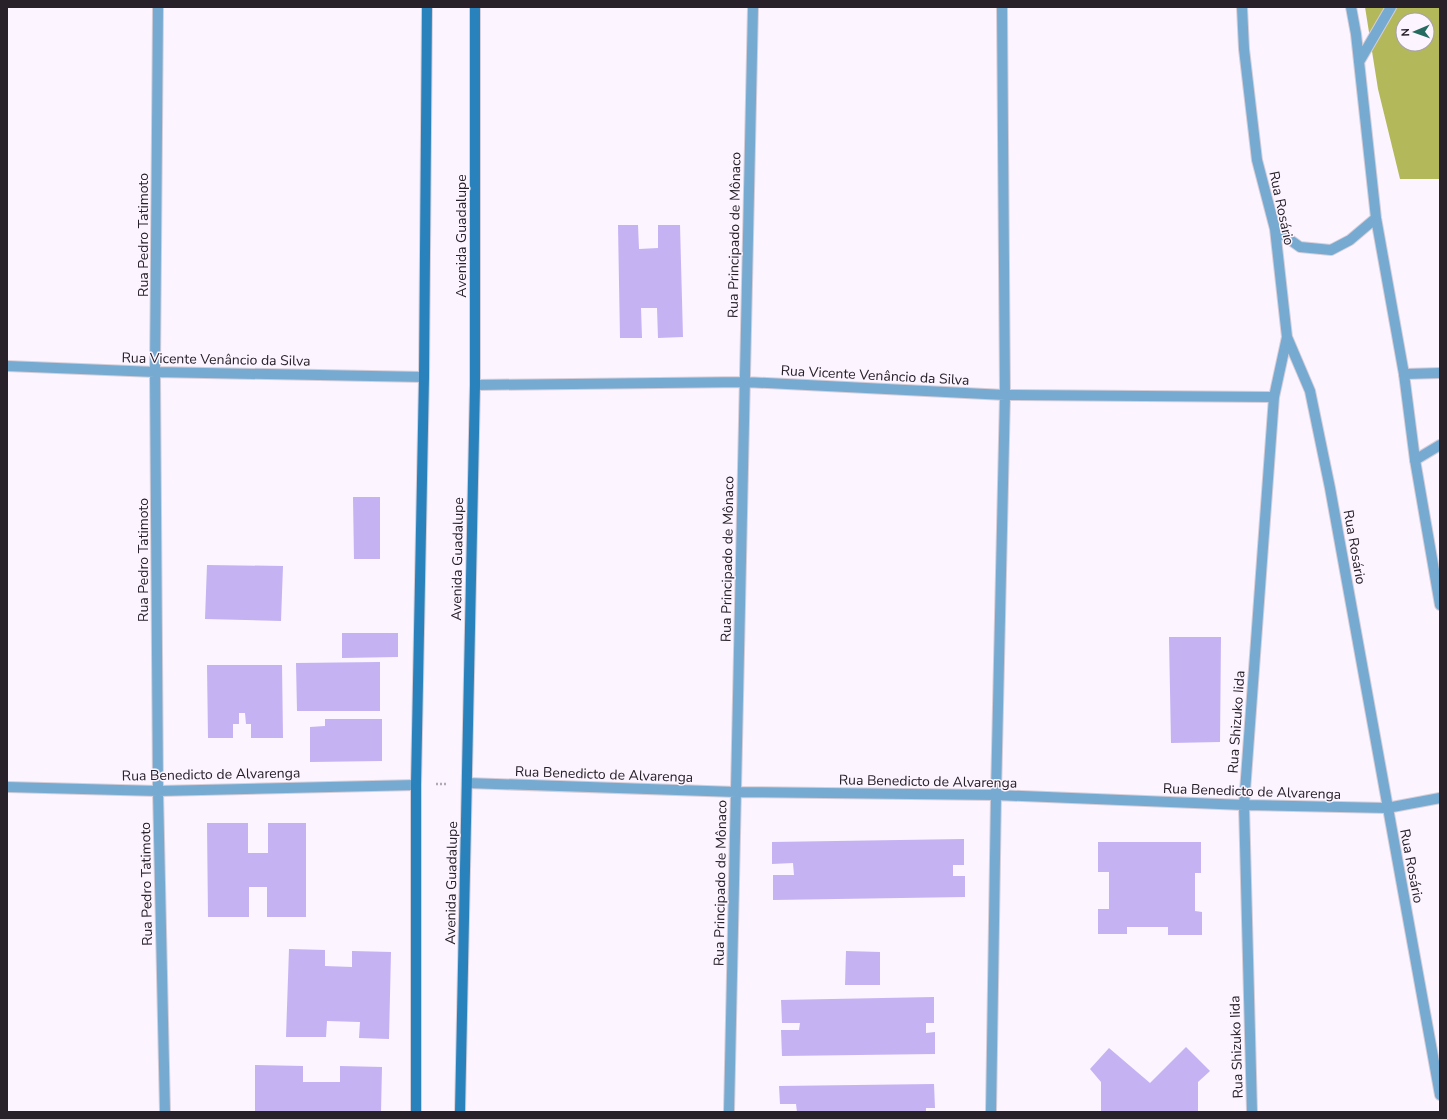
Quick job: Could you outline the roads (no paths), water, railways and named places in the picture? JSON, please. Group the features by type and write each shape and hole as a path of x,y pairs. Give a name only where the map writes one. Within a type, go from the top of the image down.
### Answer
{"street":[{"name":"Rua Pedro Tatimoto","path":"158,7 156,372 158,790 165,1112"},
{"path":"416,1112 416,785 424,377 427,7"},
{"name":"Avenida Guadalupe","path":"460,1112 475,385 475,7"},
{"name":"Rua Principado de Mônaco","path":"729,1112 753,7"},
{"path":"990,1112 1005,396 1002,7"},
{"name":"Rua Rosário","path":"1242,7 1244,49 1256,160 1275,229 1287,336 1310,391 1333,504 1440,1095"},
{"path":"1351,7 1356,34 1376,218 1404,374 1415,460 1440,605"},
{"path":"1359,62 1391,7"},
{"path":"1275,229 1300,247 1332,250 1350,240 1376,218"},
{"name":"Rua Shizuko Iida","path":"1252,1112 1244,805 1274,397 1287,336"},
{"name":"Rua Vicente Venâncio da Silva","path":"7,366 156,372 424,377"},
{"path":"1404,374 1440,373"},
{"name":"Rua Vicente Venâncio da Silva","path":"475,385 745,382 1005,396 1274,397"},
{"path":"1415,460 1440,445"},
{"name":"Rua Benedicto de Alvarenga","path":"467,783 736,792 996,795 1244,805 1387,808 1440,798"},
{"name":"Rua Benedicto de Alvarenga","path":"7,787 158,790 416,785"}]}
